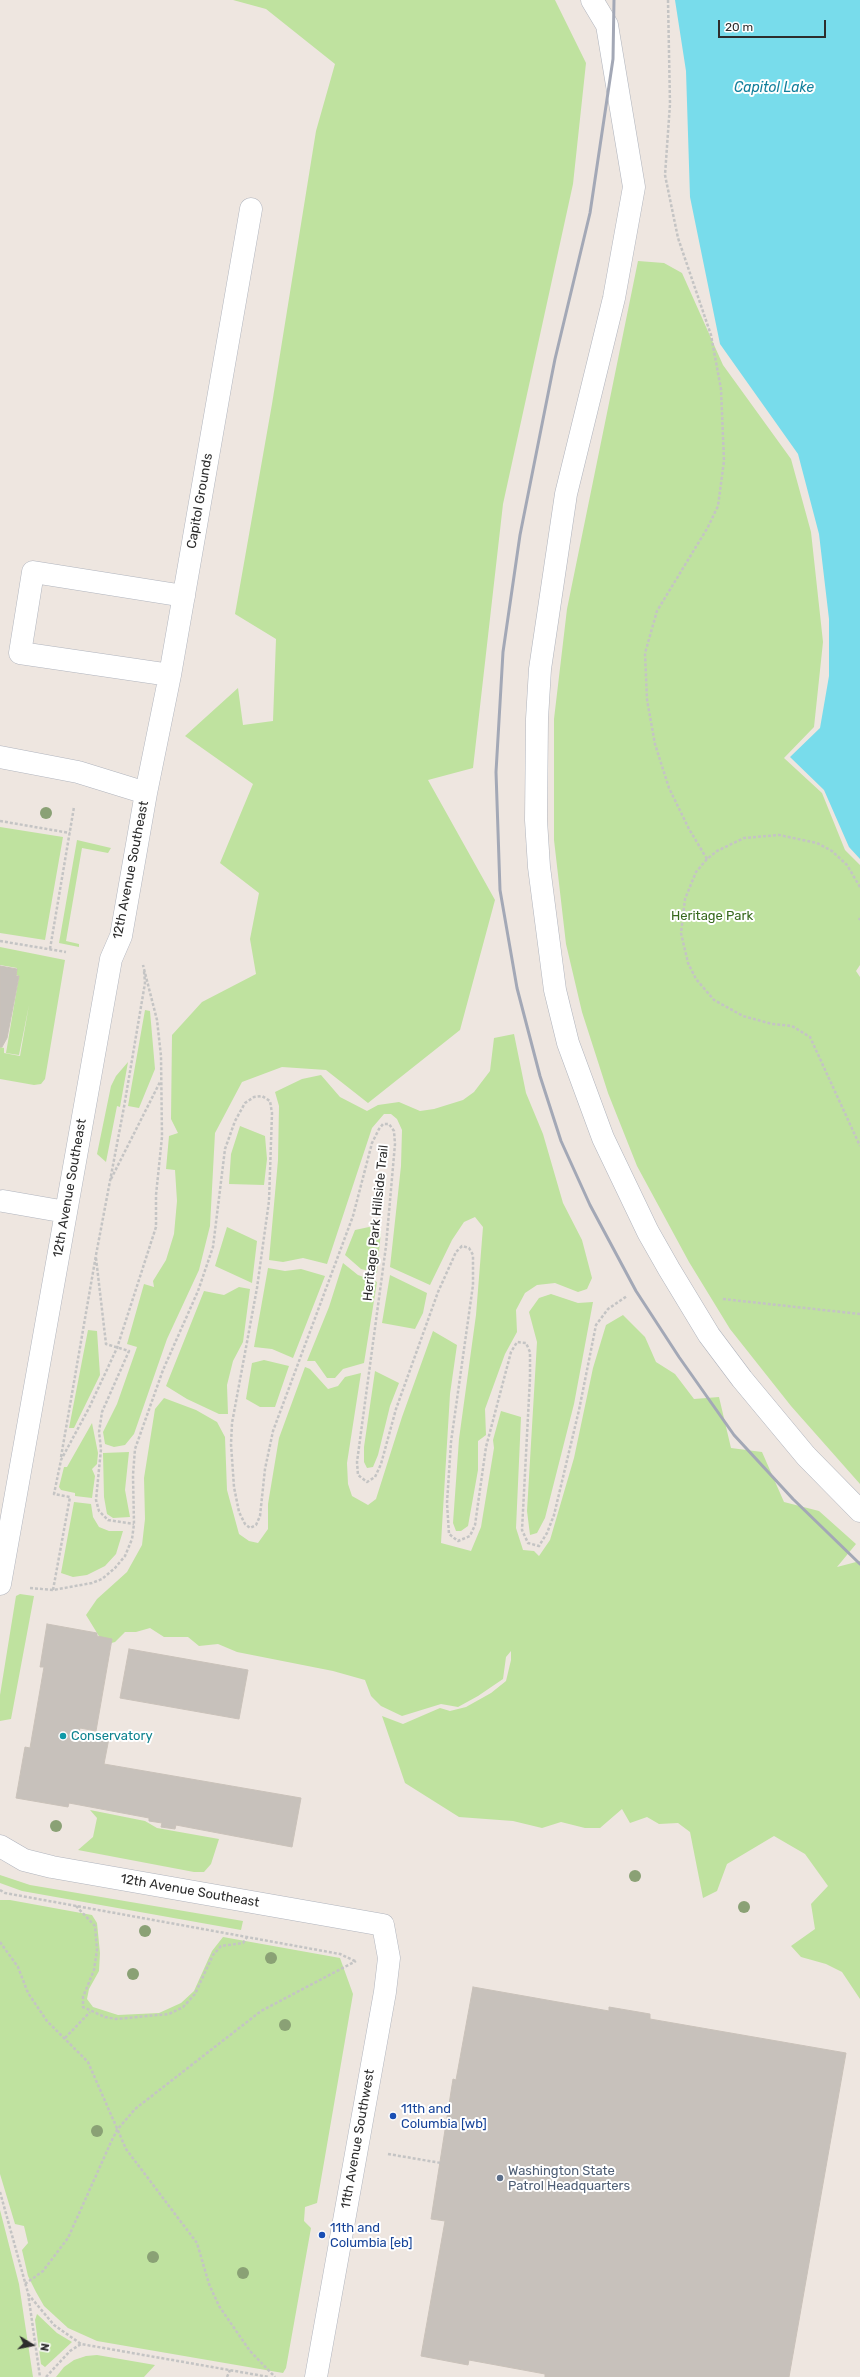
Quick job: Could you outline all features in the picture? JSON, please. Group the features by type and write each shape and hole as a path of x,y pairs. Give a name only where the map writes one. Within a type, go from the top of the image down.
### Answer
{"street":[{"path":"592,0 607,25 634,187 614,298 566,494 540,669 537,719 536,820 539,867 555,990 568,1043 603,1138 648,1232 669,1270 710,1335 742,1379 806,1456 860,1511"},
{"name":"Capitol Grounds","path":"146,793 170,675 251,209"},
{"path":"170,675 20,653 33,572 184,596"},
{"path":"0,757 78,772 146,793"},
{"name":"12th Avenue Southeast","path":"0,1584 111,959 120,936 146,793"},
{"path":"3,1202 66,1212"},
{"name":"12th Avenue Southeast","path":"0,1846 24,1860 52,1867 383,1925"},
{"name":"11th Avenue Southwest","path":"316,2377 385,1992 388,1958 383,1925"}],"path":[{"path":"668,0 670,104 665,175 678,238 711,335 721,389 724,461 718,506 708,527 657,611 645,652 647,700 654,744 669,788 688,829 707,859"},
{"path":"50,949 74,807"},
{"path":"0,821 70,833"},
{"path":"860,887 847,865 832,851 817,843 800,838 779,835 744,838 729,844 707,859 690,884 682,915 681,933 684,947 696,979 709,996 727,1009 760,1020 792,1026 810,1036 860,1146"},
{"path":"0,941 66,952"},
{"path":"53,1590 70,1497 54,1494 145,983 143,964 157,1020 161,1080 162,1137 156,1195 156,1228 117,1348 89,1408 61,1460"},
{"path":"109,1183 161,1080"},
{"name":"Heritage Park Hillside Trail","path":"25,1587 53,1590 79,1586 102,1579 115,1568 125,1556 132,1539 134,1524 133,1475 135,1450 163,1370 198,1291 213,1247 225,1148 236,1121 246,1103 254,1097 262,1096 270,1101 272,1113 269,1200 257,1288 232,1423 231,1444 234,1487 239,1512 245,1524 250,1528 256,1525 260,1516 265,1469 273,1431 353,1216 372,1144 383,1124 389,1124 394,1131 395,1144 386,1246 357,1462 358,1474 367,1482 375,1477 381,1464 396,1409 438,1292 456,1252 462,1246 469,1248 473,1254 473,1285 451,1442 447,1503 449,1534 458,1541 470,1536 475,1525 486,1447 511,1352 517,1342 526,1342 530,1352 530,1378 522,1530 528,1543 539,1546 547,1533 554,1515 579,1410 596,1325 608,1309 627,1296"},
{"path":"96,1255 106,1344 129,1351 102,1412 99,1432 101,1449 96,1500 99,1511 108,1520 134,1524"},
{"path":"719,1298 860,1314"},
{"path":"0,1890 4,1893"},
{"path":"0,1894 4,1893 340,1954 356,1961 261,2012 135,2109 117,2130 68,2238 43,2272 26,2284"},
{"path":"75,1906 95,1926 97,1950 94,1970 83,1997 83,2007 90,2012 116,2019 169,2014 183,2007 195,1994 213,1955 221,1946 243,1944 247,1937"},
{"path":"0,1942 18,1967 28,1993 47,2021 88,2062 99,2083 126,2149 197,2243 209,2284 219,2306 250,2351 275,2377"},
{"path":"65,2038 90,2012"},
{"path":"387,2153 441,2163"},
{"path":"0,2192 28,2293 40,2377"},
{"path":"28,2293 54,2325 81,2344 269,2377"},
{"path":"46,2377 70,2351 81,2344"},
{"path":"227,2377 230,2370"}],"green space":[{"path":"233,0 555,0 586,63 573,184 503,504 473,768 428,780 495,900 460,1030 368,1103 326,1070 282,1067 242,1082 215,1133 210,1226 199,1270 167,1339 134,1434 125,1445 114,1447 105,1444 103,1432 117,1404 137,1347 127,1344 144,1284 154,1287 153,1281 166,1260 174,1234 177,1201 175,1170 166,1169 169,1136 178,1133 171,1119 172,1035 202,1002 256,974 250,939 259,893 220,863 253,784 185,736 238,688 243,725 273,721 276,639 235,614 272,404 316,131 335,64 266,9"},
{"name":"Heritage Park","path":"638,261 664,263 682,273 723,365 791,459 811,532 823,642 814,727 784,758 822,793 845,850 860,865 860,965 856,971 860,977 860,1484 791,1406 730,1329 689,1262 637,1166 608,1093 582,1012 566,944 554,840 554,719 567,609"},
{"path":"0,827 63,837 45,940 0,933"},
{"path":"77,840 111,848 108,853 82,848 66,941 79,944 79,947 59,943"},
{"path":"0,947 65,960 45,1079 41,1084 34,1085 0,1079 0,1047 4,1048 4,1053 20,1056 29,1005 19,1055 6,1053 19,976 16,975 17,968 0,965"},
{"path":"145,1010 150,1011 155,1069 139,1108 128,1106"},
{"path":"514,1034 526,1093 543,1134 563,1203 582,1240 592,1278 587,1289 578,1292 555,1283 537,1285 525,1293 516,1310 517,1332 505,1354 485,1409 486,1435 478,1441 478,1470 468,1526 461,1531 456,1531 453,1523 459,1439 476,1315 483,1227 475,1217 464,1222 452,1240 430,1285 390,1267 401,1166 402,1130 397,1119 391,1114 384,1114 372,1128 327,1264 303,1258 283,1262 269,1260 278,1160 279,1106 275,1092 302,1079 321,1075 340,1097 367,1111 378,1105 399,1102 420,1111 434,1109 463,1100 474,1092 490,1071 494,1038"},
{"path":"128,1062 120,1107 117,1106 106,1162 97,1154 111,1086 116,1076"},
{"path":"240,1126 265,1136 267,1159 264,1185 229,1184 231,1154"},
{"path":"227,1227 257,1241 252,1283 215,1266"},
{"path":"369,1227 381,1231 377,1273 361,1269 345,1255 355,1230"},
{"path":"343,1263 358,1275 377,1282 364,1363 343,1369 335,1378 327,1378 315,1361 307,1361 329,1307"},
{"path":"268,1268 285,1271 301,1269 325,1276 293,1358 272,1349 254,1347"},
{"path":"390,1275 427,1293 423,1313 415,1329 382,1323"},
{"path":"239,1287 250,1289 243,1342 233,1361 227,1385 228,1414 219,1414 187,1399 166,1386 204,1291 224,1295"},
{"path":"551,1294 578,1303 593,1302 574,1404 545,1518 537,1533 530,1535 527,1511 537,1342 529,1312 539,1298"},
{"path":"623,1315 645,1337 656,1362 675,1374 694,1399 719,1397 731,1448 762,1452 784,1502 819,1511 856,1544 837,1567 860,1561 860,1999 842,1972 826,1964 801,1957 791,1946 815,1929 811,1904 828,1886 805,1854 774,1836 727,1864 717,1891 703,1898 690,1832 678,1823 659,1824 647,1817 630,1823 622,1809 600,1828 585,1828 561,1822 542,1828 513,1821 459,1817 405,1783 382,1716 403,1724 440,1708 450,1711 466,1707 491,1693 506,1681 511,1660 511,1651 506,1657 503,1679 478,1696 458,1707 441,1704 402,1716 381,1706 371,1696 365,1680 333,1671 237,1652 218,1644 199,1646 188,1637 164,1637 150,1628 136,1632 125,1632 115,1642 108,1644 102,1641 86,1615 97,1599 127,1572 142,1545 145,1519 144,1478 155,1409 164,1398 196,1410 217,1422 225,1437 227,1490 239,1534 249,1541 258,1543 268,1529 268,1504 279,1438 305,1367 310,1369 328,1389 338,1386 345,1377 361,1373 347,1463 348,1484 352,1496 368,1505 376,1499 402,1417 433,1331 457,1345 450,1394 441,1543 471,1551 481,1527 494,1448 493,1440 501,1411 521,1417 516,1528 523,1550 534,1551 539,1556 550,1540 574,1458 593,1368 606,1325"},
{"path":"88,1330 97,1331 100,1375 74,1428 69,1428"},
{"path":"264,1360 289,1366 275,1407 260,1407 246,1399 252,1363"},
{"path":"375,1371 399,1383 390,1406 378,1455 373,1467 367,1468 364,1462 364,1447"},
{"path":"92,1423 98,1453 97,1464 92,1469 95,1476 92,1498 75,1496 75,1493 61,1490 59,1487 64,1467 67,1467"},
{"path":"129,1452 125,1490 130,1517 113,1518 107,1514 104,1497 103,1453"},
{"path":"74,1502 91,1504 93,1517 99,1527 109,1531 123,1531 116,1554 105,1566 87,1575 73,1577 61,1573"},
{"path":"20,1594 34,1596 11,1719 0,1721 0,1695 16,1596"},
{"path":"90,1810 145,1821 157,1828 219,1839 211,1864 204,1872 194,1872 78,1850 93,1837 97,1818"},
{"path":"0,1875 30,1885 243,1921 241,1930 22,1891 0,1883"},
{"path":"0,1900 10,1900 92,1915 97,1923 100,1953 99,1971 89,1989 87,1999 93,2007 118,2015 159,2013 181,2003 194,1991 212,1951 223,1937 340,1958 353,1994 317,2203 305,2207 304,2221 311,2228 286,2368 283,2373 97,2341 68,2328 44,2306 28,2276 22,2250 28,2243 24,2226 15,2224 0,2174"},
{"path":"0,2210 19,2284 33,2377 0,2377"},
{"path":"37,2314 57,2333 72,2342 45,2367 41,2364 35,2320"},
{"path":"97,2355 155,2365 144,2377 56,2377 64,2367 74,2360 86,2356"}],"water":[{"name":"Capitol Lake","path":"675,0 860,0 860,859 849,847 824,790 790,757 820,728 829,676 829,619 819,534 798,454 720,344 690,197 686,71"}],"building":[{"path":"0,966 17,969 16,976 19,976 7,1038 2,1047 0,1047"},
{"name":"Conservatory","path":"47,1624 97,1633 97,1636 112,1639 96,1731 80,1728 79,1733 109,1738 104,1764 301,1798 292,1847 176,1825 175,1829 161,1827 162,1823 149,1821 149,1818 69,1803 68,1807 16,1798 25,1747 30,1748 44,1667 40,1667"},
{"path":"129,1649 248,1670 239,1719 120,1698"},
{"path":"473,1987 609,2011 609,2007 650,2014 650,2019 846,2053 789,2377 545,2377 545,2374 469,2360 468,2365 421,2356 445,2221 431,2219 453,2079 456,2080"}],"railway":[{"path":"614,0 613,59 590,213 555,359 520,535 503,652 496,772 500,890 517,988 540,1076 561,1141 590,1205 636,1291 679,1357 734,1435 793,1499 860,1564"}],"place":[{"name":"Conservatory","path":"63,1736"},
{"name":"11th and Columbia [wb]","path":"393,2116"},
{"name":"Washington State Patrol Headquarters","path":"500,2178"},
{"name":"11th and Columbia [eb]","path":"322,2235"}]}
